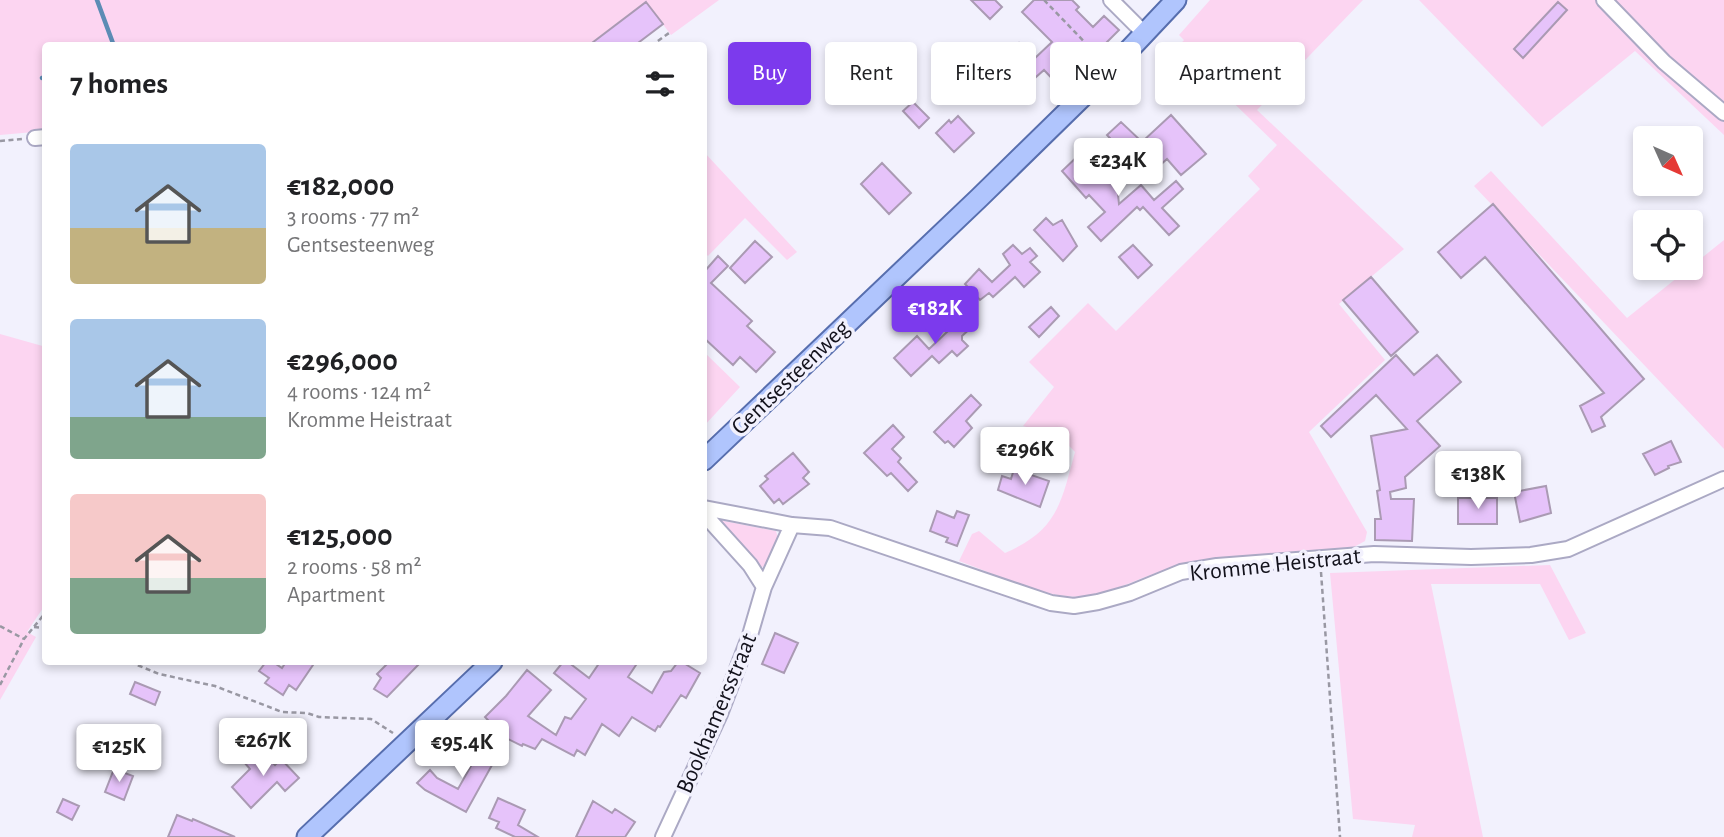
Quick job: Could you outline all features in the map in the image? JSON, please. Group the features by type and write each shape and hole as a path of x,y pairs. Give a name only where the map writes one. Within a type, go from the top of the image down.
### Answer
{"main road":[{"name":"Gentsesteenweg","path":"1136,42 1176,0"},
{"name":"Gentsesteenweg","path":"707,457 1074,105"},
{"path":"307,837 489,665"}],"street":[{"path":"1111,0 1144,33"},
{"path":"1604,0 1664,62 1724,113"},
{"name":"Kromme Heistraat","path":"707,509 830,528 1051,603 1074,606 1130,593 1181,572 1217,566 1374,554 1471,557 1531,555 1568,549 1724,479"},
{"path":"707,517 750,565 764,587"},
{"name":"Bookhamersstraat","path":"663,837 720,714 750,635 764,587 792,524"}],"path":[{"path":"1044,0 1085,42"},
{"path":"657,42 669,33"},
{"path":"0,141 40,137"},
{"path":"1320,558 1340,837"},
{"path":"0,685 24,639 42,617"},
{"path":"0,626 24,639"},
{"path":"34,626 42,627"},
{"path":"137,665 159,674 215,686 282,712 371,719 407,742"}],"shaded area":[{"path":"0,0 719,0 671,35 646,2 592,42 42,42 42,131 0,135"},
{"path":"1210,0 1363,0 1305,60 1305,42 1182,42 1184,40 1179,35"},
{"path":"1419,0 1724,0 1724,135 1635,51 1542,127"},
{"path":"1236,105 1262,105 1257,110 1404,249 1339,304 1385,360 1309,432 1367,532 1365,541 1354,547 1195,563 1107,591 1079,597 1038,591 959,561 972,534 979,531 1005,553 1036,535 1055,513 1066,486 1075,452 1058,438 1023,426 1054,387 1029,362 1088,303 1116,331 1260,189 1248,176 1277,145"},
{"path":"707,155 797,252 787,260 745,218 708,256"},
{"path":"1491,171 1627,318 1674,280 1703,280 1703,257 1724,240 1724,449 1474,186"},
{"path":"0,334 42,346 42,610 27,632 36,637 0,700"},
{"path":"707,355 740,387 707,423"},
{"path":"719,520 776,531 778,538 766,566 757,565"},
{"path":"1550,565 1586,633 1569,640 1540,584 1431,584 1483,837 1412,837 1415,825 1353,819 1330,573"}],"building":[{"path":"971,0 995,0 1002,7 990,19"},
{"path":"1034,0 1072,0 1079,7 1076,10 1093,27 1104,16 1119,30 1107,42 1052,42 1022,12"},
{"path":"646,2 663,24 639,42 593,42"},
{"path":"1558,2 1567,10 1523,58 1514,49"},
{"path":"1050,44 1050,76 1044,70 1036,77 1036,57"},
{"path":"910,105 916,105 929,118 919,128 903,111"},
{"path":"1171,115 1206,154 1181,175 1167,159 1159,166 1146,152 1134,164 1107,135 1121,122 1142,142"},
{"path":"958,116 974,133 954,152 936,133 949,120 951,123"},
{"path":"1080,154 1093,167 1098,163 1110,175 1117,185 1119,204 1141,185 1154,200 1176,181 1183,189 1162,208 1179,226 1169,235 1143,207 1140,210 1137,207 1101,241 1088,227 1105,212 1089,195 1086,198 1062,171"},
{"path":"882,163 911,193 889,214 861,184"},
{"path":"1493,204 1644,379 1601,417 1605,426 1592,432 1580,406 1604,393 1485,257 1461,278 1438,252"},
{"path":"1046,218 1053,225 1062,220 1077,246 1063,261 1034,230"},
{"path":"755,241 772,257 745,283 730,268"},
{"path":"1013,245 1022,254 1030,248 1037,256 1030,262 1040,272 1024,287 1015,277 993,297 989,293 980,300 965,284 979,269 992,282 1010,265 1003,254"},
{"path":"1133,245 1152,265 1138,278 1119,257"},
{"path":"718,256 728,266 711,283 752,321 747,326 775,352 756,372 740,357 733,365 707,341 707,269"},
{"path":"1371,277 1418,332 1391,356 1343,300"},
{"path":"1051,307 1059,316 1039,337 1029,327"},
{"path":"960,312 973,326 962,336 968,346 957,356 952,351 939,363 932,356 911,376 894,358 917,336 929,349 947,332 943,328"},
{"path":"1396,355 1414,375 1437,355 1461,382 1417,421 1440,446 1405,477 1406,488 1390,492 1391,499 1414,499 1412,541 1375,540 1375,519 1381,519 1377,491 1380,490 1371,436 1407,429 1376,395 1331,437 1321,426"},
{"path":"971,395 981,405 966,421 972,428 954,447 948,441 945,443 934,432"},
{"path":"893,425 904,437 892,449 901,458 898,462 917,482 908,491 891,473 887,476 864,453"},
{"path":"1671,441 1681,462 1668,466 1669,468 1655,475 1643,454"},
{"path":"793,453 809,472 803,478 809,484 783,504 779,499 774,503 760,486 768,479 765,476"},
{"path":"1014,469 1049,481 1040,507 998,490 1002,476 1011,479"},
{"path":"1546,486 1551,513 1520,522 1514,492"},
{"path":"1458,498 1497,498 1497,524 1458,524"},
{"path":"937,511 954,518 957,511 969,515 957,546 946,542 948,538 930,531"},
{"path":"775,633 798,643 784,673 762,664"},
{"path":"264,665 278,665 282,668 284,665 313,665 296,690 289,685 283,695 265,683 269,678 259,671"},
{"path":"386,665 418,665 387,697 374,689 381,678 377,674"},
{"path":"561,665 572,665 589,678 598,665 636,665 628,677 652,693 664,672 671,671 676,665 687,665 700,673 686,698 681,695 655,731 632,717 619,736 602,724 585,755 577,750 574,756 542,739 535,749 523,744 522,746 504,737 485,717 527,670 551,690 528,716 556,735 565,717 571,719 586,699 554,673"},
{"path":"135,682 160,692 155,705 130,694"},
{"path":"472,745 497,756 466,812 417,783 430,770 437,778 458,789 472,764 465,761"},
{"path":"259,748 275,765 281,759 299,778 285,791 277,782 251,808 232,787 250,769 244,762"},
{"path":"114,769 133,776 124,800 105,792"},
{"path":"498,798 525,810 518,825 538,837 515,837 496,828 499,822 489,818"},
{"path":"63,799 79,806 72,820 57,812"},
{"path":"593,801 612,813 615,809 635,822 625,837 576,837"},
{"path":"177,815 192,821 193,819 235,837 168,837"}],"waterway":[{"path":"97,0 113,42"}]}
